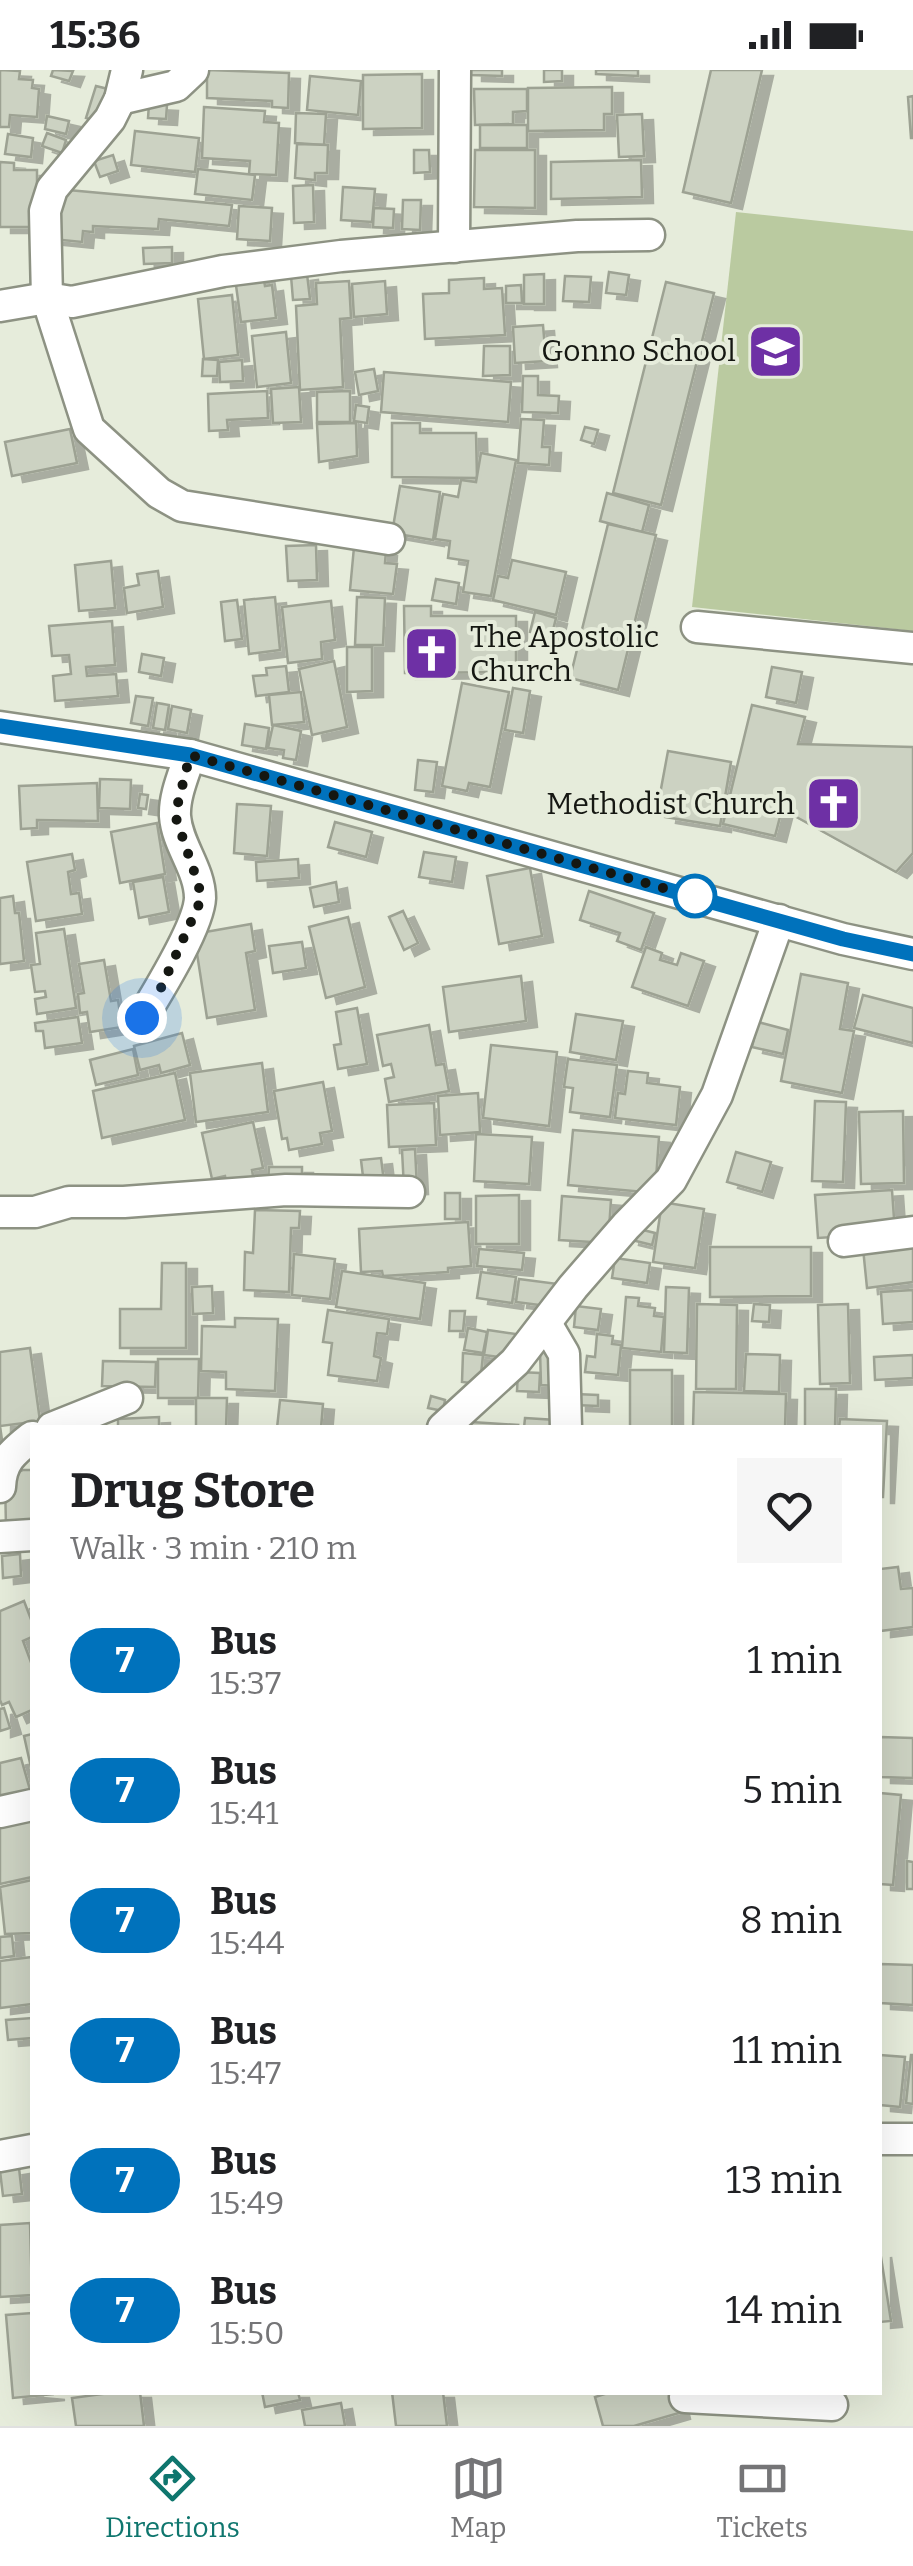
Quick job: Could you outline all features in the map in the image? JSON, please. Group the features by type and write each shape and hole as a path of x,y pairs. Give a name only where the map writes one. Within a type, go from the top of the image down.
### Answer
{"street":[{"path":"193,70 176,86 124,84 110,119 52,189 45,211 47,298 88,429 160,493 182,506 389,539"},
{"path":"454,246 455,70"},
{"path":"0,306 47,298 72,302 223,270 341,256 577,236 649,235"},
{"path":"697,627 913,648"},
{"path":"0,726 190,755 843,939 913,954"},
{"path":"142,1018 160,990 200,902 199,886 175,815 190,755"},
{"path":"446,1425 515,1362 573,1287 671,1180 718,1095 779,920"},
{"path":"0,1212 34,1212 68,1202 124,1202 286,1190 409,1192"},
{"path":"844,1241 913,1232"},
{"path":"547,1325 564,1354 566,1425"},
{"path":"60,1425 127,1398"},
{"path":"0,1487 1,1472 9,1455 30,1439"},
{"path":"0,1537 30,1535"},
{"path":"0,1812 30,1805"},
{"path":"882,2139 913,2139"},
{"path":"0,2156 30,2150"},
{"path":"686,2405 832,2405"}],"green space":[{"path":"736,212 913,231 913,631 692,607"}],"building":[{"path":"0,70 20,71 19,79 33,80 32,88 39,89 37,117 10,115 9,127 0,127"},
{"path":"53,70 73,71 69,81 51,76"},
{"path":"207,70 289,73 288,108 272,107 272,101 207,98"},
{"path":"471,70 502,70 502,76 471,75"},
{"path":"544,70 562,70 562,81 544,82"},
{"path":"596,70 638,70 638,76 596,74"},
{"path":"711,70 762,70 731,203 683,192"},
{"path":"422,74 422,128 363,129 363,75"},
{"path":"310,76 361,81 358,115 307,110"},
{"path":"96,86 108,89 98,122 86,118"},
{"path":"612,87 612,114 604,114 604,130 528,131 528,88"},
{"path":"474,89 527,89 527,111 513,112 513,124 475,125"},
{"path":"913,96 913,138 911,138 908,97"},
{"path":"149,104 167,105 166,119 148,118"},
{"path":"204,107 265,111 264,122 279,123 276,175 249,174 250,161 202,158"},
{"path":"296,113 326,114 324,145 295,143"},
{"path":"642,114 644,156 619,157 617,115"},
{"path":"47,116 69,121 66,134 45,129"},
{"path":"480,125 527,125 527,148 480,148"},
{"path":"135,131 199,138 195,172 131,165"},
{"path":"47,133 66,140 62,153 42,146"},
{"path":"8,134 33,138 31,157 5,154"},
{"path":"297,144 328,145 327,173 315,173 315,180 295,178"},
{"path":"414,150 429,150 430,172 414,173"},
{"path":"475,150 535,150 535,208 474,207"},
{"path":"113,155 118,171 100,177 94,161"},
{"path":"641,160 642,197 551,199 551,162"},
{"path":"0,162 14,163 14,170 37,170 37,227 0,227"},
{"path":"198,169 255,175 252,200 195,194"},
{"path":"313,185 314,222 294,223 293,186"},
{"path":"343,187 375,189 372,222 341,220"},
{"path":"57,189 232,205 229,226 159,219 158,229 93,226 93,232 83,231 82,242 52,239"},
{"path":"403,200 421,200 420,230 402,229"},
{"path":"239,206 272,208 270,241 237,239"},
{"path":"374,208 394,209 393,228 373,227"},
{"path":"172,247 172,263 144,264 143,248"},
{"path":"609,272 629,275 626,295 606,293"},
{"path":"263,274 265,286 272,285 276,318 241,322 235,278"},
{"path":"307,274 310,299 293,300 291,276"},
{"path":"544,274 544,304 524,304 524,275"},
{"path":"565,276 591,277 589,302 563,301"},
{"path":"484,278 484,289 502,288 505,335 425,339 423,294 449,293 449,280"},
{"path":"349,281 351,318 340,319 343,387 300,390 296,306 317,304 316,283"},
{"path":"385,281 387,314 354,317 352,284"},
{"path":"666,282 714,293 661,505 613,493"},
{"path":"521,285 522,303 506,303 506,286"},
{"path":"232,295 238,355 204,359 198,299"},
{"path":"543,325 546,361 515,363 513,327"},
{"path":"286,332 291,383 257,387 252,336"},
{"path":"484,346 510,346 510,375 483,376"},
{"path":"203,359 218,360 217,376 202,376"},
{"path":"242,360 243,381 220,382 219,362"},
{"path":"374,369 378,391 359,395 355,372"},
{"path":"384,372 511,382 508,422 381,412"},
{"path":"523,376 538,376 538,395 559,396 558,413 522,412"},
{"path":"299,387 301,422 273,423 271,389"},
{"path":"267,391 268,418 227,420 228,430 209,431 208,394"},
{"path":"350,391 350,422 317,422 317,392"},
{"path":"356,405 369,407 367,423 354,421"},
{"path":"521,419 544,420 542,447 550,447 549,465 518,463"},
{"path":"356,423 357,456 319,462 317,424"},
{"path":"392,423 420,423 420,433 476,433 477,478 392,477"},
{"path":"585,427 598,430 594,444 581,440"},
{"path":"70,429 77,463 12,476 5,442"},
{"path":"481,453 516,460 491,596 463,592 468,561 448,558 450,541 435,539 443,494 458,497 461,480 476,482"},
{"path":"400,486 440,492 433,540 392,533"},
{"path":"607,493 649,505 642,532 600,521"},
{"path":"608,524 656,535 618,690 570,678"},
{"path":"316,545 317,580 288,581 286,546"},
{"path":"354,547 386,550 385,563 397,564 393,594 350,590"},
{"path":"512,560 566,572 556,615 493,600 498,576 508,578"},
{"path":"111,561 115,608 79,611 75,565"},
{"path":"158,571 163,607 127,613 124,588 139,585 137,574"},
{"path":"436,579 459,583 456,604 432,600"},
{"path":"275,597 280,650 249,654 244,600"},
{"path":"357,597 385,598 383,645 355,645"},
{"path":"237,600 242,639 225,641 221,602"},
{"path":"331,601 335,640 321,642 322,659 288,663 282,607"},
{"path":"404,606 431,606 431,616 516,616 516,672 405,673"},
{"path":"535,612 556,618 551,638 530,632"},
{"path":"112,621 115,665 86,667 87,676 116,674 118,696 55,701 53,676 71,674 69,655 52,656 49,626"},
{"path":"347,647 372,647 372,691 347,692"},
{"path":"142,654 164,658 161,676 139,672"},
{"path":"334,661 347,727 312,735 299,669"},
{"path":"286,666 289,692 256,696 253,676 267,675 266,668"},
{"path":"772,667 802,672 796,703 766,697"},
{"path":"462,683 509,692 490,787 469,783 467,791 442,786"},
{"path":"513,688 530,691 523,733 505,730"},
{"path":"301,692 304,722 272,725 269,695"},
{"path":"136,696 153,698 148,726 131,723"},
{"path":"157,703 169,705 165,730 153,728"},
{"path":"752,705 805,717 798,744 913,747 913,853 896,872 782,809 775,836 723,824"},
{"path":"172,706 191,710 187,733 168,729"},
{"path":"245,724 269,728 266,749 242,745"},
{"path":"273,725 301,731 296,760 283,758 284,750 268,748"},
{"path":"668,751 731,762 720,826 665,817 667,806 658,805"},
{"path":"418,760 437,762 433,792 415,790"},
{"path":"100,779 131,780 130,809 99,808"},
{"path":"97,783 98,821 37,820 37,828 21,829 19,786"},
{"path":"140,794 148,795 146,809 138,808"},
{"path":"237,804 271,806 267,856 234,853"},
{"path":"335,822 372,832 366,857 328,847"},
{"path":"157,823 165,874 120,883 111,832"},
{"path":"424,852 456,857 452,882 419,877"},
{"path":"72,854 75,870 68,872 71,894 79,893 82,914 36,921 27,862"},
{"path":"298,859 299,878 257,881 256,862"},
{"path":"530,868 542,936 499,944 487,876"},
{"path":"163,877 169,912 139,918 133,882"},
{"path":"336,882 339,902 314,907 310,888"},
{"path":"589,891 654,913 641,950 617,941 620,933 580,920"},
{"path":"13,896 15,913 19,913 24,961 0,964 0,898"},
{"path":"403,911 418,943 404,950 389,917"},
{"path":"348,917 365,987 326,998 309,927"},
{"path":"251,924 255,951 246,953 255,1010 207,1018 194,934"},
{"path":"64,929 76,1008 37,1014 35,999 46,997 45,991 35,992 31,965 40,964 36,933"},
{"path":"302,942 306,968 273,973 269,946"},
{"path":"646,947 662,953 660,960 677,965 681,953 704,961 688,1006 632,987"},
{"path":"104,960 111,1001 118,1000 122,1027 90,1032 87,1012 80,1013 78,994 84,993 79,964"},
{"path":"801,974 848,983 840,1029 854,1031 842,1093 781,1081"},
{"path":"521,976 526,1021 449,1032 443,987"},
{"path":"863,995 913,1008 913,1043 854,1028"},
{"path":"357,1008 367,1064 338,1069 334,1045 341,1044 336,1012"},
{"path":"576,1014 623,1021 616,1060 570,1052"},
{"path":"78,1017 82,1043 45,1048 43,1031 36,1031 35,1023"},
{"path":"758,1022 788,1030 783,1054 752,1047"},
{"path":"429,1025 436,1065 444,1064 449,1091 389,1102 385,1079 394,1077 391,1064 383,1066 377,1035"},
{"path":"182,1033 190,1065 161,1073 159,1065 140,1070 134,1046"},
{"path":"491,1045 557,1052 549,1126 483,1118"},
{"path":"133,1049 138,1075 96,1085 90,1060"},
{"path":"568,1059 617,1065 610,1117 570,1112 573,1088 564,1087"},
{"path":"262,1063 268,1112 196,1122 190,1073"},
{"path":"628,1071 648,1073 647,1083 680,1087 676,1125 615,1118 618,1093 625,1094"},
{"path":"175,1073 185,1120 102,1138 93,1091"},
{"path":"323,1082 332,1131 320,1133 322,1144 289,1150 287,1138 282,1139 274,1091"},
{"path":"478,1093 480,1132 440,1135 438,1096"},
{"path":"815,1101 846,1102 843,1182 812,1181"},
{"path":"434,1103 436,1145 389,1147 387,1105"},
{"path":"903,1111 904,1183 861,1184 859,1112"},
{"path":"253,1122 263,1168 252,1170 254,1182 227,1188 225,1176 212,1179 202,1133"},
{"path":"573,1130 659,1137 655,1193 568,1185"},
{"path":"476,1134 532,1137 529,1184 474,1181"},
{"path":"415,1149 417,1188 404,1189 402,1150"},
{"path":"736,1152 771,1162 762,1192 727,1182"},
{"path":"381,1158 384,1182 364,1185 361,1160"},
{"path":"269,1167 302,1167 302,1184 268,1183"},
{"path":"892,1190 895,1233 818,1238 815,1195"},
{"path":"445,1193 460,1193 460,1219 445,1219"},
{"path":"519,1195 519,1244 476,1244 476,1196"},
{"path":"562,1196 611,1200 608,1243 559,1240"},
{"path":"662,1202 704,1209 695,1268 653,1262"},
{"path":"255,1210 300,1211 299,1228 291,1228 289,1292 244,1290 245,1252 253,1253"},
{"path":"468,1222 471,1266 448,1268 448,1272 383,1276 382,1271 361,1272 359,1229"},
{"path":"631,1227 655,1233 652,1245 628,1239"},
{"path":"913,1242 913,1282 867,1288 863,1248"},
{"path":"710,1247 811,1247 811,1296 710,1297"},
{"path":"479,1249 524,1253 522,1270 477,1266"},
{"path":"294,1254 335,1259 330,1299 292,1295"},
{"path":"615,1258 650,1263 647,1283 612,1278"},
{"path":"162,1263 186,1263 186,1348 120,1348 120,1309 161,1309"},
{"path":"342,1271 425,1283 420,1319 336,1307"},
{"path":"481,1272 516,1277 512,1303 477,1298"},
{"path":"519,1279 558,1284 555,1307 516,1302"},
{"path":"212,1286 213,1313 193,1314 192,1287"},
{"path":"666,1287 689,1288 687,1353 664,1352"},
{"path":"913,1290 913,1322 883,1324 881,1292"},
{"path":"626,1297 639,1298 638,1306 655,1308 654,1316 664,1317 661,1352 622,1348"},
{"path":"697,1304 737,1305 736,1389 696,1389"},
{"path":"754,1304 770,1305 769,1322 752,1321"},
{"path":"848,1304 850,1383 820,1384 818,1305"},
{"path":"576,1306 601,1309 598,1330 574,1327"},
{"path":"328,1310 389,1319 387,1334 377,1333 374,1356 381,1358 377,1381 328,1375 332,1343 323,1342"},
{"path":"450,1311 465,1311 463,1331 449,1331"},
{"path":"235,1318 278,1319 275,1391 226,1389 226,1372 201,1371 202,1326 235,1327"},
{"path":"468,1328 487,1332 483,1353 464,1350"},
{"path":"488,1330 516,1334 513,1359 484,1355"},
{"path":"597,1334 613,1336 612,1344 621,1345 618,1375 585,1372 587,1356 595,1357"},
{"path":"30,1348 40,1421 0,1426 0,1352"},
{"path":"540,1350 559,1351 557,1386 541,1385"},
{"path":"463,1353 483,1355 480,1384 462,1382"},
{"path":"746,1354 780,1355 779,1392 744,1391"},
{"path":"913,1355 913,1378 875,1380 874,1357"},
{"path":"158,1359 199,1359 198,1398 158,1398"},
{"path":"103,1361 156,1362 155,1387 102,1386"},
{"path":"630,1370 672,1370 672,1425 630,1425"},
{"path":"518,1372 540,1373 539,1392 517,1391"},
{"path":"805,1389 836,1389 835,1425 805,1425"},
{"path":"694,1392 786,1394 785,1425 693,1425"},
{"path":"575,1394 598,1395 598,1406 575,1405"},
{"path":"431,1396 445,1400 443,1411 428,1408"},
{"path":"196,1398 227,1398 226,1425 196,1425"},
{"path":"280,1400 323,1404 321,1425 277,1425"},
{"path":"159,1417 159,1425 118,1425 118,1419"},
{"path":"525,1418 556,1420 556,1425 524,1425"},
{"path":"840,1419 887,1421 883,1497 882,1425 839,1425"},
{"path":"471,1422 518,1425 471,1425"},
{"path":"30,1470 30,1523 6,1527 5,1479"},
{"path":"20,1554 21,1576 3,1578 2,1556"},
{"path":"898,1567 901,1589 913,1588 913,1627 882,1631 882,1569"},
{"path":"24,1601 30,1617 30,1638 23,1641 30,1660 30,1711 16,1717 9,1702 2,1705 0,1700 0,1611"},
{"path":"4,1708 10,1728 0,1731 0,1709"},
{"path":"30,1734 30,1763 24,1736"},
{"path":"882,1737 913,1738 913,1778 882,1777"},
{"path":"21,1758 30,1790 0,1799 0,1763"},
{"path":"882,1793 901,1795 893,1885 882,1884"},
{"path":"30,1815 30,1877 0,1884 0,1821"},
{"path":"907,1861 913,1862 913,1889 907,1889"},
{"path":"30,1880 30,1933 5,1934 0,1887"},
{"path":"12,1936 14,1956 0,1958 0,1937"},
{"path":"30,1957 30,2004 0,2008 0,1961"},
{"path":"882,1964 913,1965 913,2005 882,2003"},
{"path":"30,2018 30,2038 8,2040 6,2020"},
{"path":"882,2055 905,2057 900,2107 882,2105"},
{"path":"913,2055 913,2104 906,2103"},
{"path":"19,2168 22,2194 3,2196 0,2171"},
{"path":"30,2223 30,2295 0,2297 0,2225"},
{"path":"882,2264 891,2321 882,2322"},
{"path":"30,2313 30,2395 44,2395 13,2398 6,2315"},
{"path":"140,2395 144,2426 76,2426 72,2398"},
{"path":"263,2395 299,2395 300,2400 265,2407"},
{"path":"392,2395 443,2395 447,2426 396,2426"},
{"path":"675,2395 679,2413 634,2426 603,2426 595,2397"},
{"path":"341,2403 345,2426 305,2426 302,2410"}],"bus line":[{"name":"7","path":"0,726 190,755 843,939 913,954"}],"place":[{"name":"Gonno School","path":"775,351"},
{"name":"The Apostolic Church","path":"431,654"},
{"name":"Methodist Church","path":"834,804"}],"route":[{"path":"142,1018 160,990 200,902 199,886 175,815 190,755 706,900 695,896"}]}
